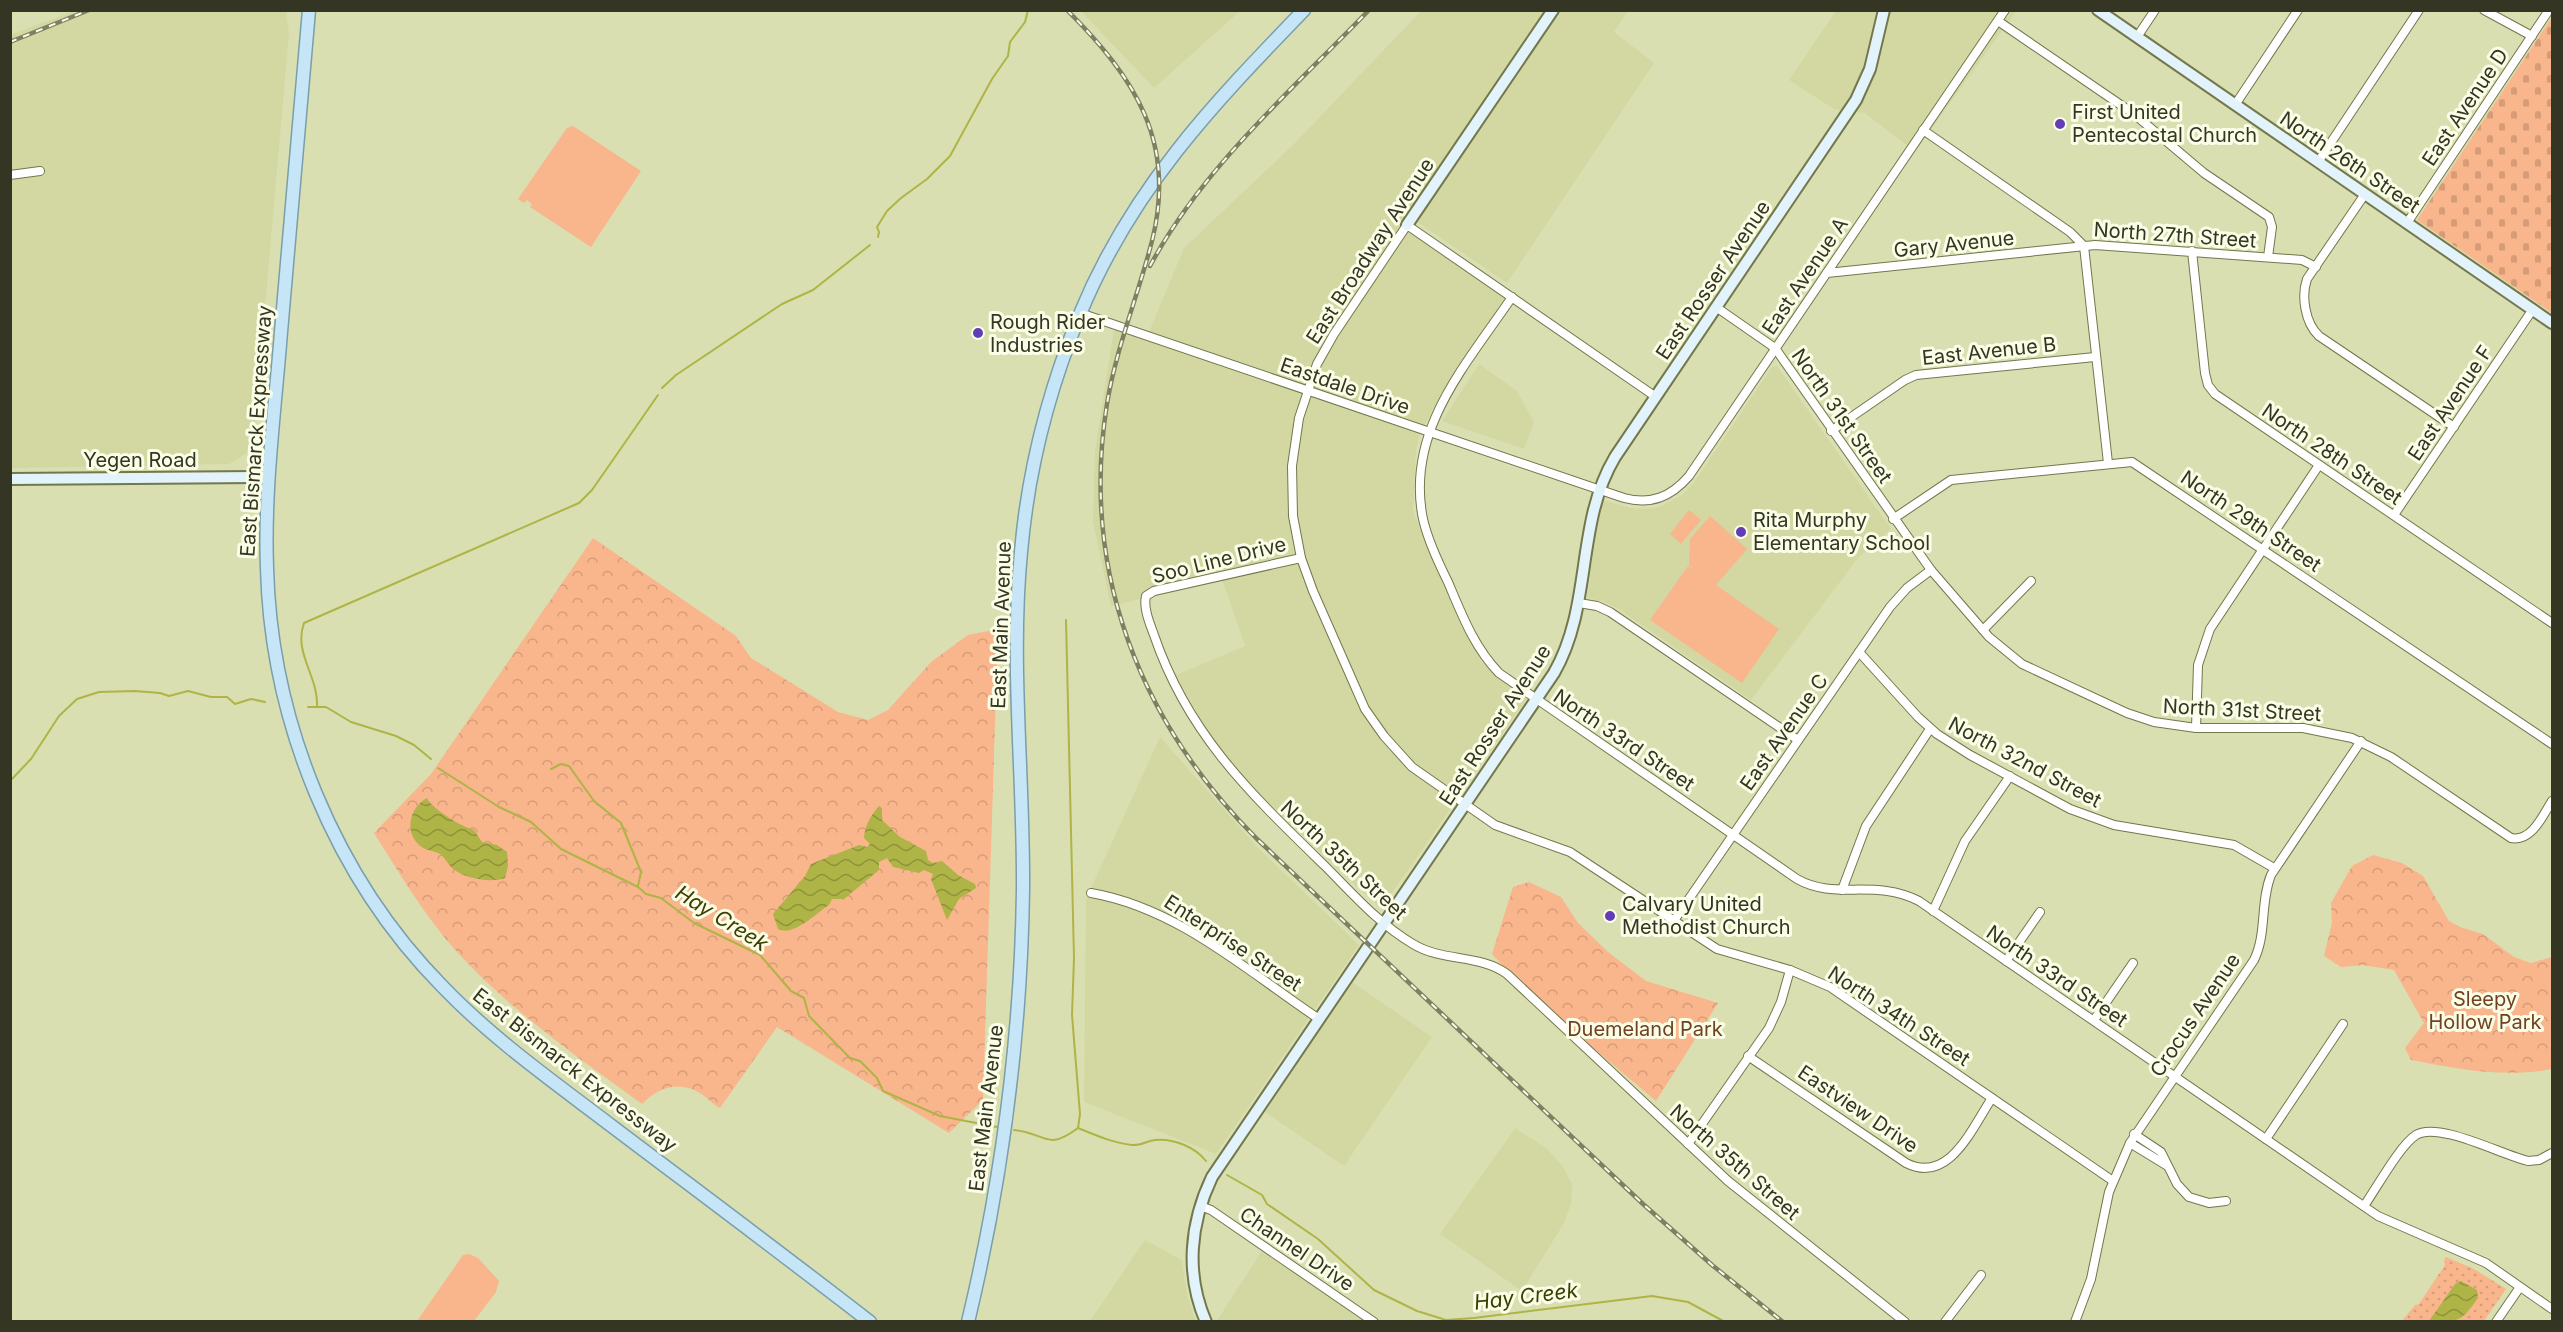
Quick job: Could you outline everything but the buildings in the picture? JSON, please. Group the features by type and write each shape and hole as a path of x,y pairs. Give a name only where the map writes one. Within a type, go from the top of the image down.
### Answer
{"main road":[{"name":"East Bismarck Expressway","path":"309,10 269,477 267,587 274,645 288,711 326,815 364,886 386,919 435,979 492,1034 870,1322"},
{"name":"East Main Avenue","path":"968,1322 998,1181 1016,1026 1023,891 1018,713 1021,550 1044,420 1080,313 1125,225 1171,157 1216,101 1304,10"}],"street":[{"name":"East Broadway Avenue","path":"1464,805 1412,767 1373,721 1353,683 1301,558 1293,516 1292,466 1296,434 1306,390 1334,334 1554,10"},
{"name":"East Rosser Avenue","path":"1206,1322 1195,1286 1192,1262 1194,1228 1200,1206 1212,1178 1536,700 1564,655 1579,603 1589,521 1598,490 1615,457 1856,100 1870,69 1884,10"},
{"name":"East Avenue A","path":"1598,490 1639,501 1659,499 1676,490 1689,476 2005,10"},
{"name":"North 26th Street","path":"2098,10 2553,323"},
{"path":"2137,38 2155,10"},
{"path":"2235,105 2298,10"},
{"path":"2318,162 2419,10"},
{"path":"2484,10 2532,36"},
{"name":"East Avenue D","path":"2407,223 2549,10"},
{"path":"1998,21 2141,119 2211,177 2271,220 2268,257"},
{"name":"North 27th Street","path":"1923,130 2070,232 2084,246 2192,251 2302,260 2316,267"},
{"path":"10,175 40,171"},
{"path":"2365,194 2307,279 2304,291 2311,327 2319,336 2454,427"},
{"path":"1407,225 1656,397"},
{"path":"1893,519 1951,480 2108,463 2084,246"},
{"name":"Gary Avenue","path":"1827,273 2084,246"},
{"name":"North 28th Street","path":"2192,251 2208,385 2221,399 2553,623"},
{"name":"North 33rd Street","path":"1512,297 1444,397 1428,431 1419,483 1423,518 1430,542 1481,652 1504,678 1805,884 1823,889 1891,890 1919,901 2364,1206 2392,1223 2486,1263 2553,1309"},
{"name":"North 31st Street","path":"1716,307 1775,348 1931,570 1983,630 2013,658 2049,679 2136,717 2164,724 2196,728 2304,728 2331,732 2361,741 2391,758 2507,835 2520,838 2534,828 2553,801"},
{"name":"East Avenue F","path":"2394,515 2533,309"},
{"name":"Eastdale Drive","path":"1080,313 1598,490"},
{"name":"East Avenue B","path":"1832,431 1905,380 1916,375 2095,357"},
{"name":"North 29th Street","path":"2108,463 2126,461 2139,465 2553,744"},
{"path":"2196,728 2196,677 2205,641 2221,610 2319,465"},
{"name":"Yegen Road","path":"10,479 269,477"},
{"name":"Soo Line Drive","path":"1146,596 1154,591 1301,558"},
{"name":"East Avenue C","path":"1673,922 1896,600 1931,570"},
{"path":"1983,630 2031,581"},
{"name":"North 35th Street","path":"1146,596 1145,607 1163,660 1187,707 1215,752 1245,787 1383,924 1426,951 1490,965 1507,974 1688,1144 1791,1234 1905,1322"},
{"path":"1579,603 1598,606 1610,612 1798,740"},
{"name":"North 32nd Street","path":"1859,652 1930,729 1954,746 2092,819 2127,828 2234,845 2274,868"},
{"path":"1842,890 1866,826 1930,729"},
{"name":"Crocus Avenue","path":"2076,1322 2089,1285 2113,1181 2134,1134 2256,955 2266,889 2274,868 2361,741"},
{"path":"1934,911 1965,842 2010,776"},
{"name":"North 34th Street","path":"1464,805 1501,829 1570,852 1717,949 1790,970 1839,992 2113,1181"},
{"name":"Enterprise Street","path":"1091,893 1124,900 1162,915 1319,1019"},
{"path":"2006,961 2040,912"},
{"path":"2094,1020 2133,963"},
{"path":"1688,1144 1774,1020 1790,970"},
{"path":"2266,1139 2343,1024"},
{"name":"Eastview Drive","path":"1748,1056 1906,1163 1924,1170 1932,1169 1947,1161 1992,1098"},
{"path":"2364,1206 2406,1145 2422,1132 2440,1132 2528,1161 2539,1160 2553,1153"},
{"path":"2134,1134 2161,1152 2180,1189 2189,1197 2209,1203 2226,1201"},
{"path":"2130,1143 2166,1165"},
{"name":"Channel Drive","path":"1200,1206 1211,1210 1374,1322"},
{"path":"1945,1322 1981,1275"},
{"path":"2496,1322 2520,1287"}],"shaded area":[{"path":"74,11 286,11 289,33 253,445 247,453 229,464 11,468 10,35"},
{"path":"1081,11 1240,11 1154,88"},
{"path":"1421,11 1628,11 1614,32 1654,63 1507,283 1416,221 1409,231 1505,298 1444,390 1419,436 1416,450 1413,512 1468,639 1482,662 1496,676 1527,698 1381,909 1275,810 1227,761 1204,726 1176,675 1245,646 1222,579 1111,606 1093,522 1095,451 1114,329 1146,339 1184,248 1294,144"},
{"path":"1836,11 2016,11 1915,152 1865,113 1834,109 1789,80"},
{"path":"1479,364 1517,391 1534,422 1524,449 1442,421"},
{"name":"Rita Murphy Elementary School","path":"1777,366 1891,529 1858,558 1751,700 1617,608 1602,601 1587,598 1595,536 1603,500 1631,508 1647,509 1662,506 1682,495 1693,484 1772,367"},
{"path":"1160,737 1258,848 1359,945 1216,1154 1084,1102 1086,899"},
{"path":"1352,982 1432,1037 1344,1166 1265,1112"},
{"path":"1515,1128 1546,1148 1562,1165 1572,1184 1571,1204 1564,1223 1522,1291 1440,1234"},
{"path":"1145,1240 1182,1260 1187,1295 1196,1321 1090,1321"},
{"path":"1267,1243 1375,1318 1381,1321 1216,1322"}],"green space":[{"path":"2552,17 2552,313 2417,220"},
{"path":"573,126 641,171 591,247 530,207 532,204 527,200 524,203 518,199 567,128"},
{"path":"1689,510 1701,520 1681,544 1670,534"},
{"path":"1710,516 1747,549 1716,585 1779,629 1742,683 1650,620 1688,566 1695,570 1689,565 1690,539"},
{"path":"593,538 736,636 751,658 838,712 868,720 888,710 931,662 968,635 998,629 983,1100 949,1133 777,1027 720,1108 700,1093 684,1087 662,1090 642,1104 546,1033 500,995 458,953 413,895 374,833 431,774"},
{"name":"Sleepy Hollow Park","path":"2373,855 2402,863 2423,876 2449,921 2483,934 2514,957 2531,963 2552,957 2552,1069 2517,1073 2499,1072 2463,1069 2411,1060 2405,1048 2424,1023 2394,970 2363,965 2341,967 2324,956 2332,923 2331,903 2352,866"},
{"name":"Duemeland Park","path":"1529,882 1561,897 1578,923 1608,952 1646,981 1718,1003 1656,1101 1529,994 1492,954 1513,887"},
{"path":"469,1254 478,1258 499,1281 496,1292 474,1321 417,1321 463,1255"},
{"path":"2446,1257 2474,1269 2506,1289 2484,1321 2401,1322 2415,1305 2419,1304 2445,1265"}],"water":[{"path":"427,798 448,817 474,830 482,842 497,845 507,852 508,866 505,878 485,880 464,875 452,868 440,854 419,845 412,833 411,820 416,807"},
{"path":"879,806 882,808 882,820 900,837 926,851 928,860 933,863 942,861 958,875 975,884 976,888 959,899 947,920 931,879 933,874 924,870 919,873 893,867 887,858 879,862 879,870 844,899 832,899 829,905 798,927 784,931 778,929 773,914 805,876 811,864 859,845 867,847 870,844 864,838 866,829"},
{"path":"2461,1281 2477,1290 2478,1298 2472,1306 2458,1319 2429,1321 2455,1284"}],"waterway":[{"path":"878,237 877,227 887,211 927,179 950,156 992,79 1008,56 1010,42 1025,22 1028,10"},
{"path":"662,388 676,375 782,304 813,290 870,245"},
{"path":"317,707 317,696 302,645 301,634 304,623 579,503 592,490 658,395"},
{"path":"1066,620 1074,958 1072,1015 1080,1114 1078,1128"},
{"name":"Hay Creek","path":"10,781 31,759 59,716 77,699 99,692 135,691 169,696 188,691 211,697 227,697 235,704 251,699 265,702"},
{"name":"Hay Creek","path":"308,707 326,707 351,722 396,736 414,745 431,759"},
{"path":"551,769 561,764 569,766 594,801 621,823 641,872 638,886"},
{"name":"Hay Creek","path":"438,768 499,807 531,822 561,849 638,887 646,894 661,898 694,923 760,955 791,991 804,998 809,1016 850,1058 860,1061 877,1078 883,1091 940,1116 997,1127"},
{"name":"Hay Creek","path":"1014,1130 1052,1140 1059,1139 1078,1128 1111,1141 1132,1145 1155,1140 1169,1140 1190,1148 1206,1161"},
{"name":"Hay Creek","path":"1227,1175 1262,1195 1267,1204 1318,1239 1374,1290 1417,1311 1446,1320 1652,1296 1688,1302 1725,1322"}],"railway":[{"path":"10,42 89,10"},
{"path":"1067,10 1091,35 1130,87 1144,114 1154,142 1159,173 1158,205 1152,241 1111,383 1101,466 1103,526 1112,584 1128,640 1151,694 1180,745 1216,794 1257,839 1643,1204 1712,1265 1783,1322"},
{"path":"1150,266 1171,230 1222,163 1250,131 1369,10"}],"place":[{"name":"First United Pentecostal Church","path":"2060,124"},
{"name":"Rough Rider Industries","path":"978,333"},
{"name":"Rita Murphy Elementary School","path":"1741,532"},
{"name":"Calvary United Methodist Church","path":"1610,916"}]}
